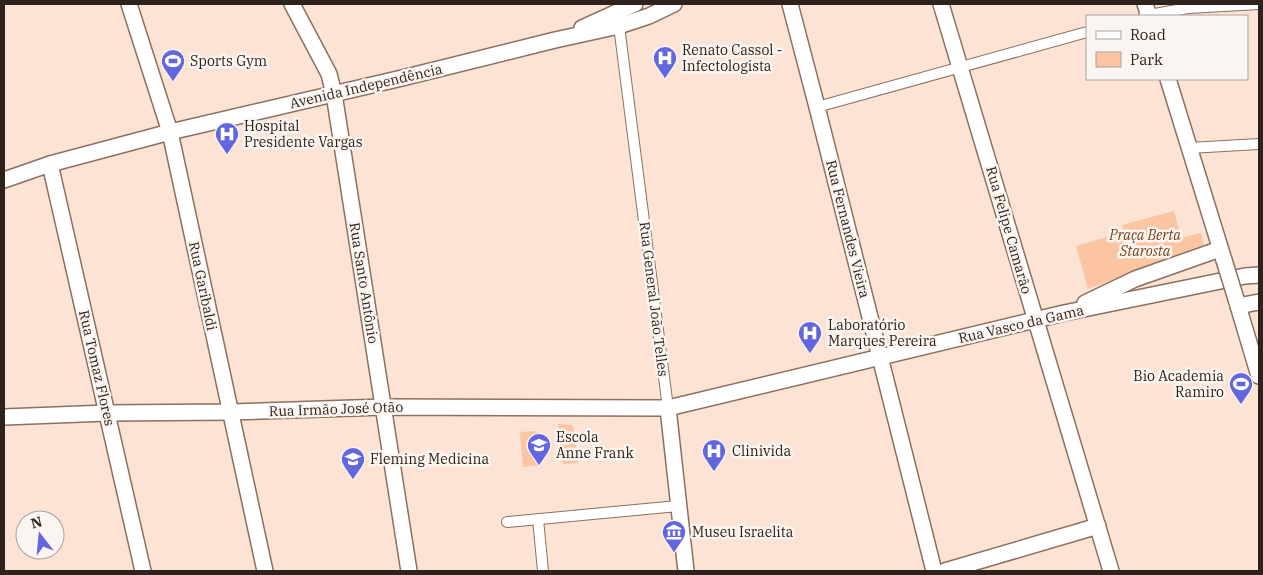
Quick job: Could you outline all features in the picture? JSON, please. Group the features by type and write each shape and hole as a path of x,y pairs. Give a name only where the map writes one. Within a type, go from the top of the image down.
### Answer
{"street":[{"name":"Rua Garibaldi","path":"130,4 170,132 265,571"},
{"name":"Rua Santo Antônio","path":"292,4 329,74 334,94 409,571"},
{"name":"Avenida Independência","path":"555,40 634,4"},
{"name":"Avenida Independência","path":"4,180 50,164 170,132 619,26 649,16 674,4"},
{"name":"Rua Fernandes Vieira","path":"790,4 934,571"},
{"name":"Rua Felipe Camarão","path":"941,4 1111,571"},
{"path":"1146,13 1188,8 1259,4"},
{"name":"Rua General João Telles","path":"619,26 668,408 686,571"},
{"path":"817,107 1086,32"},
{"path":"1168,80 1259,376"},
{"path":"1189,148 1259,144"},
{"name":"Rua Tomaz Flores","path":"50,164 143,571"},
{"path":"1064,313 1135,279 1222,254"},
{"name":"Rua Vasco da Gama","path":"668,408 1064,313 1245,276 1259,275"},
{"path":"1237,303 1259,302"},
{"name":"Rua Irmão José Otão","path":"4,417 384,407 668,408"},
{"path":"507,522 678,506"},
{"path":"538,520 543,571"},
{"path":"945,571 1098,526"}],"green space":[{"name":"Praça Berta Starosta","path":"1174,211 1181,238 1201,233 1204,245 1088,289 1076,246 1124,232 1122,225"},
{"path":"558,424 573,425 578,463 563,464"},
{"path":"537,431 541,465 523,467 520,432"}],"place":[{"name":"Renato Cassol - Infectologista","path":"665,79"},
{"name":"Sports Gym","path":"173,82"},
{"name":"Hospital Presidente Vargas","path":"227,155"},
{"name":"Laboratório Marques Pereira","path":"810,354"},
{"name":"Bio Academia Ramiro","path":"1241,405"},
{"name":"Escola Anne Frank","path":"539,466"},
{"name":"Clinivida","path":"714,472"},
{"name":"Fleming Medicina","path":"353,480"},
{"name":"Museu Israelita","path":"674,553"}]}
